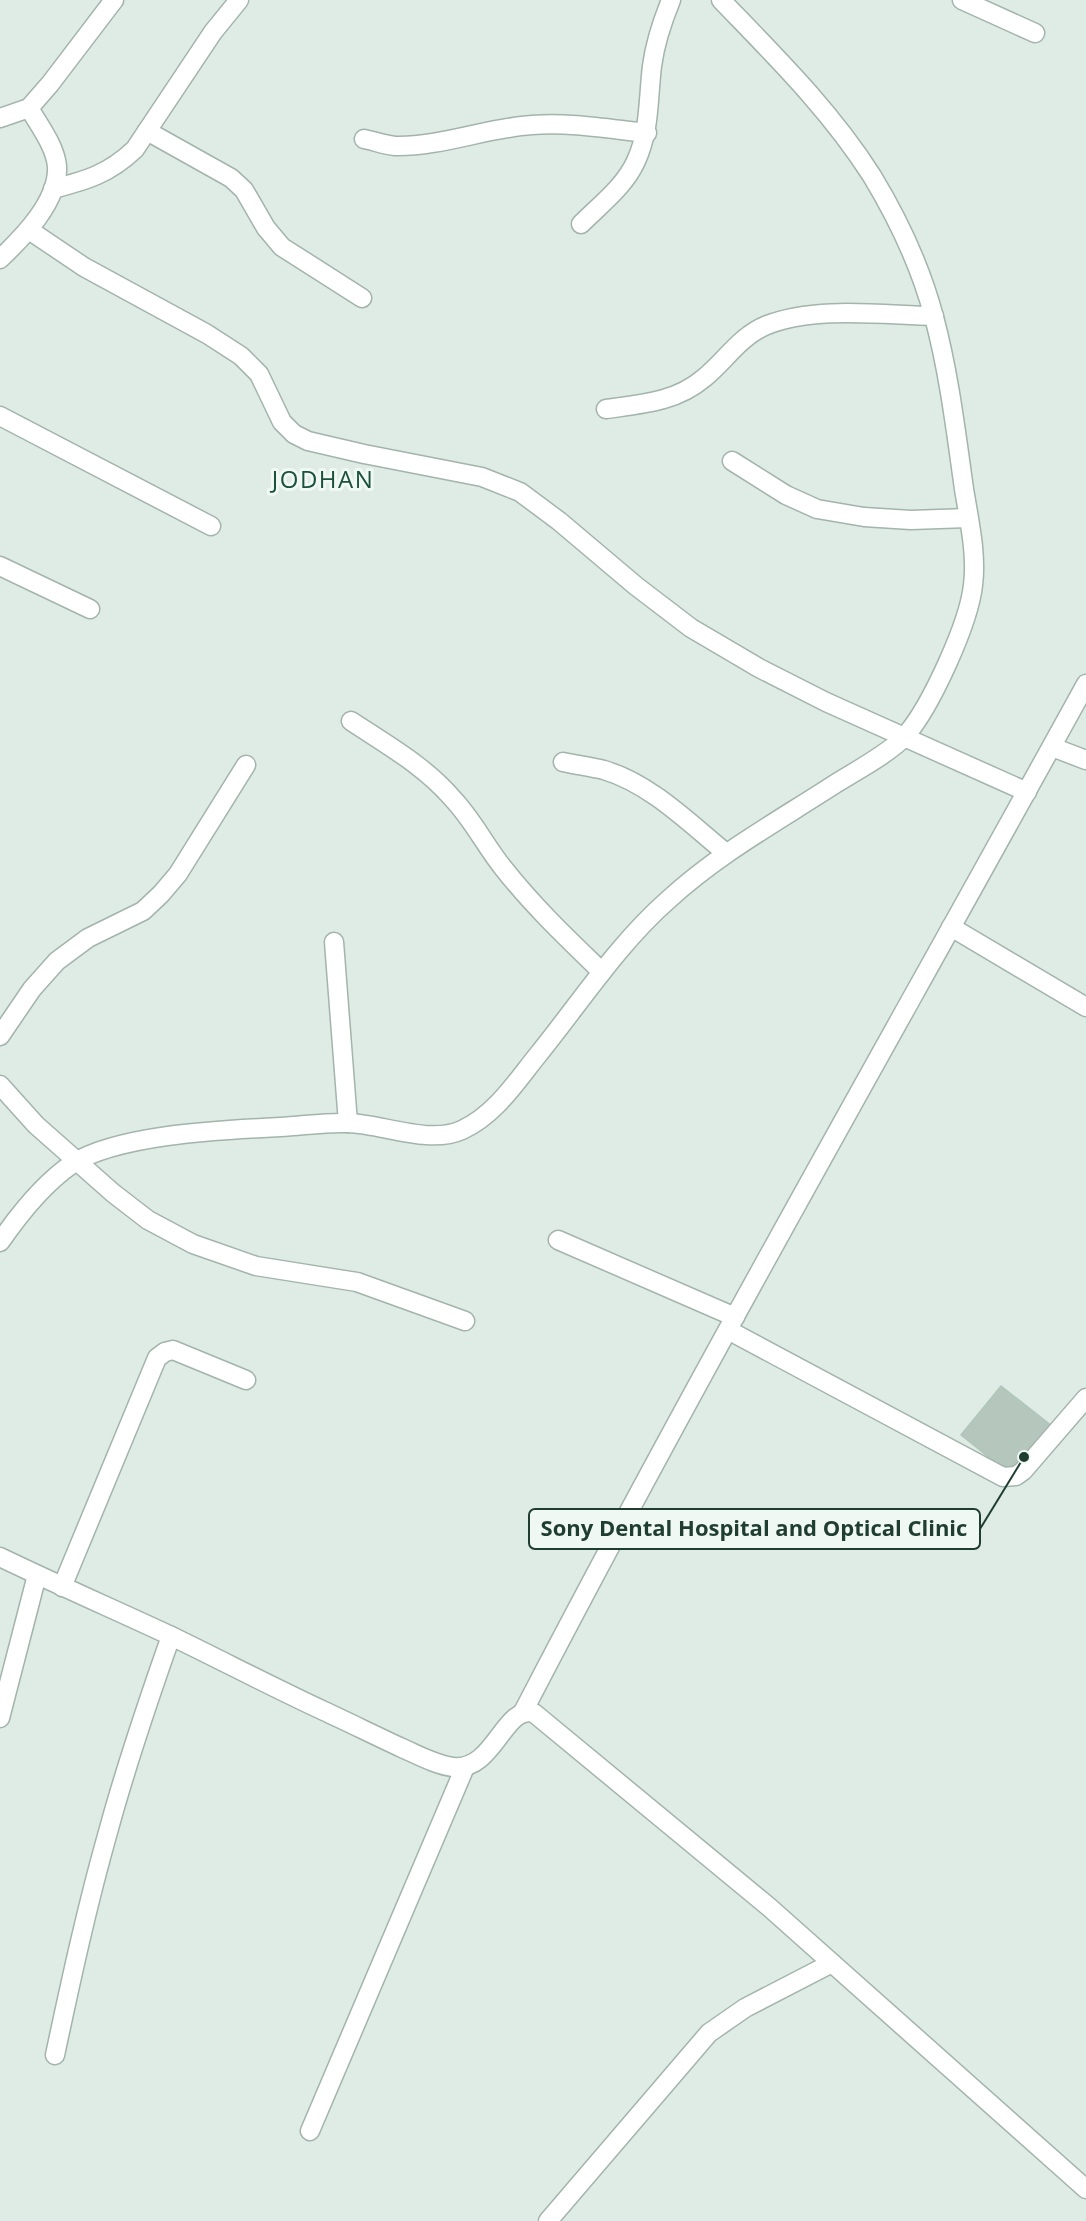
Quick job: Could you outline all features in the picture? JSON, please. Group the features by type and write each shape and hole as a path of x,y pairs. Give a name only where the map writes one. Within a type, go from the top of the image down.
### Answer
{"street":[{"path":"0,118 29,108 114,0"},
{"path":"53,189 93,178 119,164 135,149 213,32 239,0"},
{"path":"581,224 618,188 635,163 647,133 653,57 658,31 671,0"},
{"path":"0,1242 48,1183 76,1161 117,1146 173,1136 348,1123 431,1136 457,1132 481,1119 504,1096 569,1016 616,952 667,900 726,853 865,765 904,737 928,700 966,615 973,586 973,554 968,518 947,381 934,316 907,243 873,178 832,118 791,71 721,0"},
{"path":"962,0 1035,33"},
{"path":"0,259 29,230 53,189 57,167 52,149 29,108"},
{"path":"364,139 393,146 426,144 532,124 647,133"},
{"path":"147,131 231,178 244,190 266,228 282,247 362,298"},
{"path":"29,230 84,267 207,334 241,356 259,374 282,422 294,434 308,441 364,454 482,477 520,492 691,628 778,677 1027,792"},
{"path":"606,409 651,403 681,394 705,377 738,343 766,326 798,316 837,314 934,316"},
{"path":"0,416 211,526"},
{"path":"732,460 786,495 817,509 864,517 968,518"},
{"path":"0,566 90,609"},
{"path":"0,1557 171,1636 426,1759 452,1767 465,1767 490,1751 512,1719 523,1712 593,1577 731,1323 1086,684"},
{"path":"351,721 420,767 453,798 532,903 602,972"},
{"path":"1052,747 1086,760"},
{"path":"563,762 605,771 643,788 676,811 726,853"},
{"path":"0,1036 32,989 57,961 88,938 143,911 161,894 178,874 246,765"},
{"path":"951,927 1086,1007"},
{"path":"334,942 348,1123"},
{"path":"0,1085 36,1125 76,1161 148,1220 193,1244 256,1266 357,1282 465,1321"},
{"path":"558,1240 731,1323 1003,1477 1017,1476 1023,1471 1086,1398"},
{"path":"62,1587 158,1358 165,1352 173,1350 246,1380"},
{"path":"0,1718 38,1575"},
{"path":"55,2055 78,1948 107,1834 135,1741 171,1636"},
{"path":"523,1712 534,1713 541,1718 769,1907 1086,2189"},
{"path":"310,2131 465,1767"},
{"path":"548,2221 709,2033 745,2008 832,1963"}],"building":[{"path":"1001,1386 1052,1426 1012,1476 961,1435"}],"place":[{"name":"Sony Dental Hospital and Optical Clinic","path":"1024,1457"}],"district":[{"name":"JODHAN","path":"323,478"}]}
